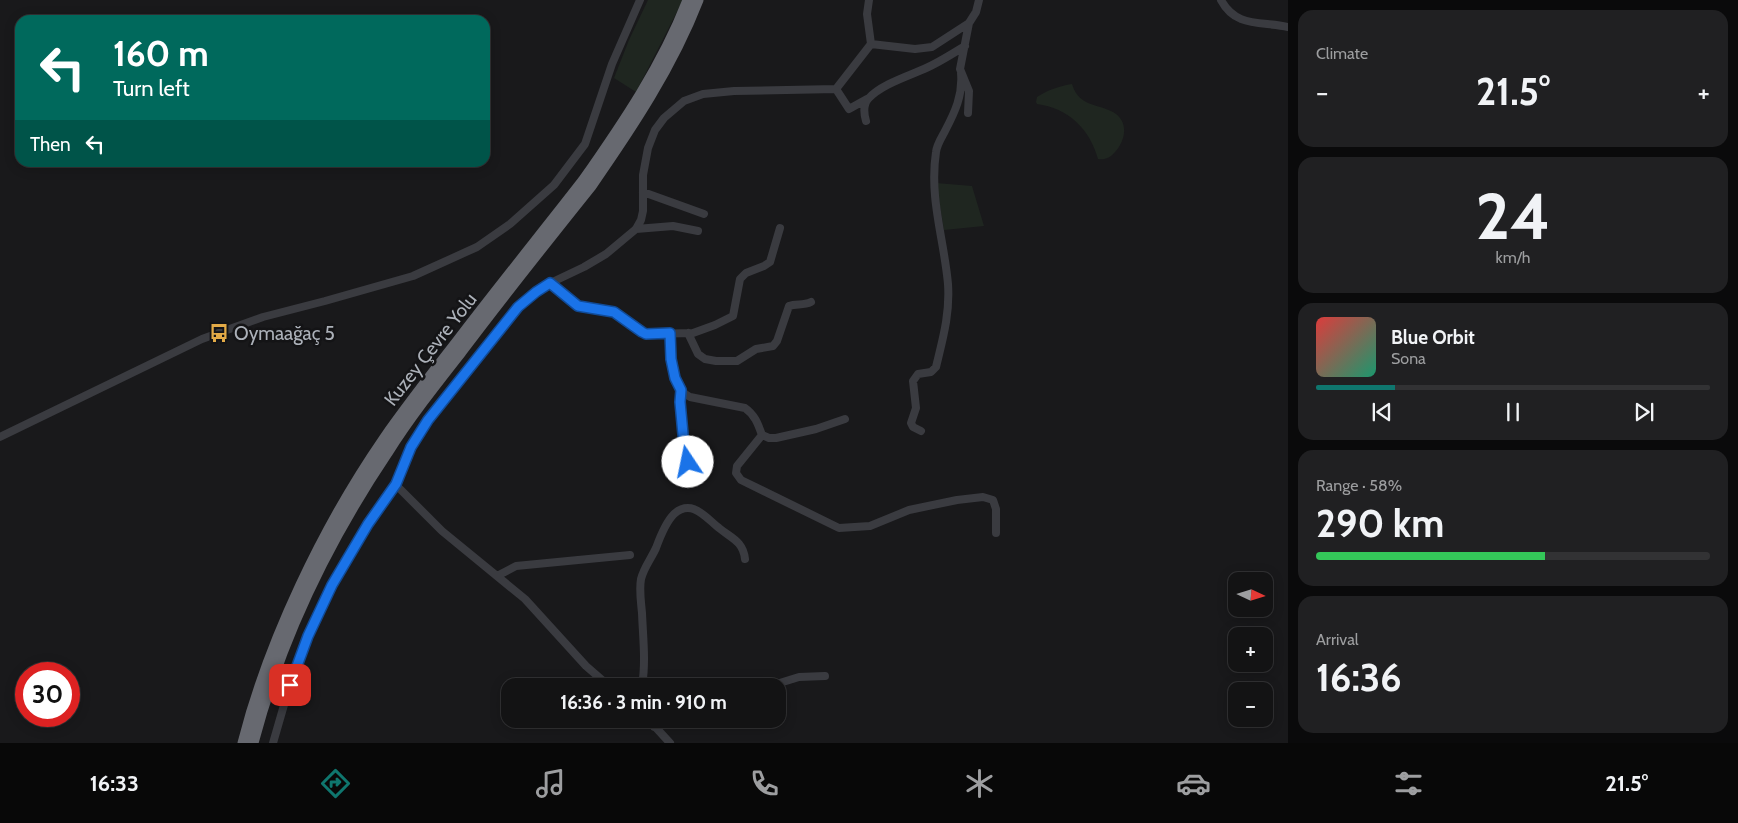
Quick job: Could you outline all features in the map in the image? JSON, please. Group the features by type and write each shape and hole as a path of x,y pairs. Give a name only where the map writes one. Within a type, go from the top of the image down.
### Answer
{"highway":[{"name":"Kuzey Çevre Yolu","path":"243,743 262,682 288,614 339,512 406,408 610,143 652,73 688,0"},
{"name":"Kuzey Çevre Yolu","path":"253,743 271,683 294,626 329,552 368,482 416,411 591,186 612,156 641,111 674,53 698,0"}],"street":[{"path":"0,437 202,339 262,317 413,276 477,247 510,224 554,185 585,144 612,64 640,0"},
{"path":"836,89 871,44 868,14 869,0"},
{"path":"921,431 913,427 912,423 916,408 913,381 918,374 931,372 936,367 948,319 946,271 934,195 935,158 937,148 958,103 961,92 960,69 970,23 976,12 979,0"},
{"path":"1221,0 1226,10 1234,17 1243,21 1288,27"},
{"path":"871,44 910,49 929,48 970,23"},
{"path":"836,89 849,109 904,76 933,65 965,46"},
{"path":"961,73 969,91 968,113"},
{"path":"273,743 290,685 319,613 355,544 396,484 411,447 428,420 518,307 550,283 596,260 636,229 644,211 644,164 652,136 659,124 669,113 687,100 703,94 734,91 836,89"},
{"path":"866,122 864,110 867,99"},
{"path":"643,192 704,214"},
{"path":"636,229 673,226 698,231"},
{"path":"550,283 578,306 614,312 646,334 693,333 733,316 740,279 746,272 770,262 780,228"},
{"path":"688,333 696,352 702,357 716,361 737,361 756,349 769,348 775,345 790,306 792,304 802,305 810,302"},
{"path":"670,333 672,367 676,382 681,390 690,397 746,408 754,417 762,435 768,438 776,438 846,419"},
{"path":"681,390 680,402 684,445 688,462 686,473"},
{"path":"762,435 737,466 736,473 739,478 840,528 870,526 909,510 957,500 983,497 993,500 996,509 996,533"},
{"path":"396,484 442,531 536,610 581,662 600,678"},
{"path":"643,678 640,584 646,565 672,517 686,508 700,511 717,527 737,540 742,547 745,559"},
{"path":"497,576 516,566 630,555"},
{"path":"786,681 799,677 825,676"},
{"path":"655,728 670,743"}],"shaded area":[{"path":"648,0 683,0 636,92 614,78"},
{"path":"1072,84 1079,97 1084,101 1113,112 1122,120 1124,131 1122,142 1111,156 1098,159 1089,138 1076,122 1058,110 1037,104 1037,97 1045,92"},
{"path":"936,183 972,186 984,226 944,230"}],"place":[{"name":"Oymaağaç 5","path":"219,333"}],"route":[{"path":"290,685 308,636 332,585 368,524 396,484 405,459 416,438 428,420 518,307 544,286 550,283 574,304 581,307 610,310 646,334 670,333 672,367 676,382 681,390 680,402 684,445 688,462"}]}
